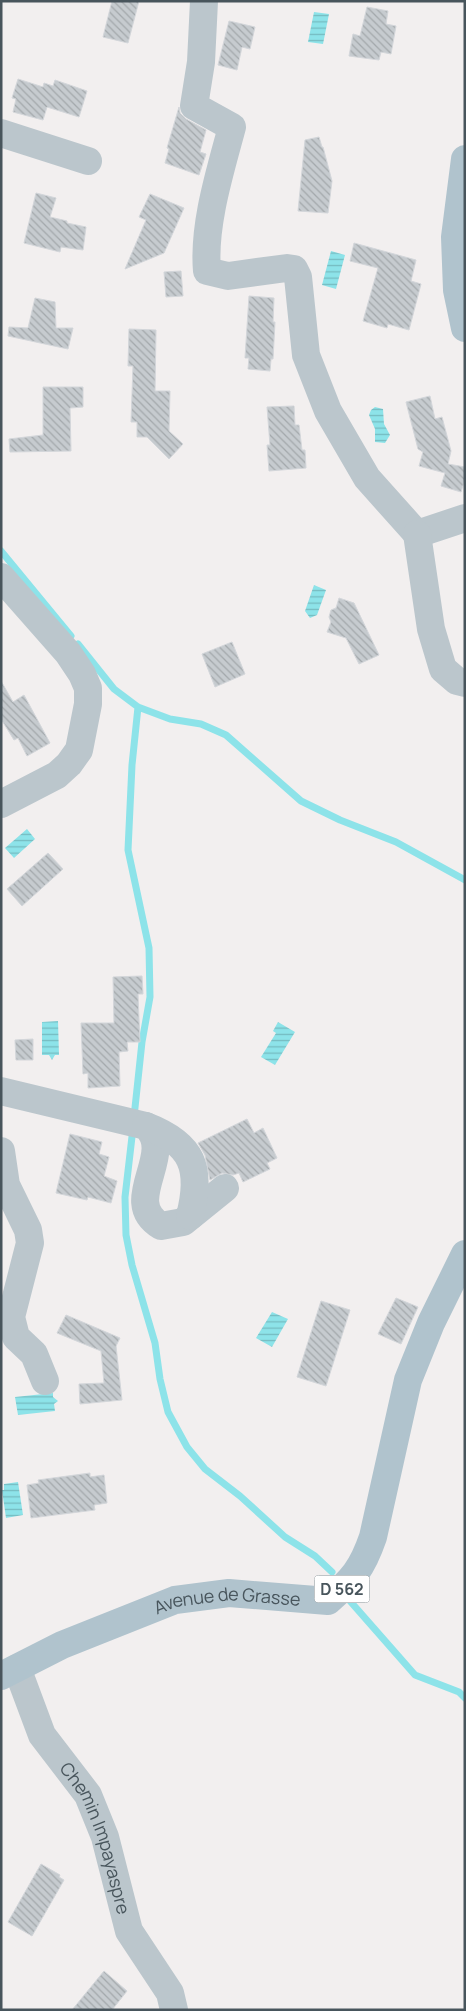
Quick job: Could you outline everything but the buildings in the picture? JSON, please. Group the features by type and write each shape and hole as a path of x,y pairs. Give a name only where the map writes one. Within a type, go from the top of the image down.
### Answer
{"main road":[{"path":"465,159 455,237 457,290 465,328"},
{"name":"Avenue de Grasse","path":"9,1672 62,1645 175,1600 228,1593 328,1601 350,1582 365,1562 374,1537 408,1380 431,1324 465,1254"}],"street":[{"path":"204,1 201,62 194,106 232,127 219,174 206,250 207,271 228,276 287,268 294,269 298,276 306,355 328,411 367,478 417,534 431,629 443,669 457,681 465,683"},
{"path":"1,133 88,161"},
{"path":"417,534 465,518"},
{"path":"1,577 68,653 82,674 88,688 88,704 79,750 69,764 57,775 1,804"},
{"path":"1,1091 146,1126 175,1140 188,1154 194,1169 194,1201 190,1216"},
{"path":"146,1126 152,1132 155,1140 155,1151 144,1198 146,1211 153,1221 161,1226 183,1222 225,1188"},
{"path":"1,1152 6,1185 28,1230 30,1243 11,1317 16,1337 34,1354 45,1381"},
{"name":"Chemin Impayaspre","path":"9,1672 42,1735 88,1795 105,1837 129,1931 170,1993 174,2010"}],"water":[{"path":"314,12 329,14 323,44 308,42"},
{"path":"331,251 345,255 336,289 322,285"},
{"path":"375,407 383,409 384,424 390,435 385,443 375,442 375,429 369,415"},
{"path":"314,585 326,590 317,615 310,618 305,611"},
{"path":"27,829 35,839 14,858 5,848"},
{"path":"58,1021 59,1055 55,1055 52,1060 49,1055 42,1055 42,1022"},
{"path":"278,1022 295,1032 275,1065 261,1057 276,1033 273,1031"},
{"path":"272,1312 288,1319 272,1347 256,1338"},
{"path":"53,1393 53,1397 58,1401 54,1404 55,1411 18,1415 15,1397"},
{"path":"18,1482 23,1515 6,1518 2,1490 4,1490 4,1484"}],"waterway":[{"path":"1,551 71,636"},
{"path":"78,644 114,689 138,707 170,719 201,724 226,735 301,801 340,820 396,842 465,880"},
{"path":"134,1117 142,1042 150,997 149,948 128,850 132,765 138,707"},
{"path":"133,1128 125,1197 126,1235 132,1265 155,1343 160,1379 168,1412 187,1447 205,1469 240,1496 285,1537 315,1556 332,1572"},
{"path":"350,1601 415,1675 459,1692 465,1698"}]}
